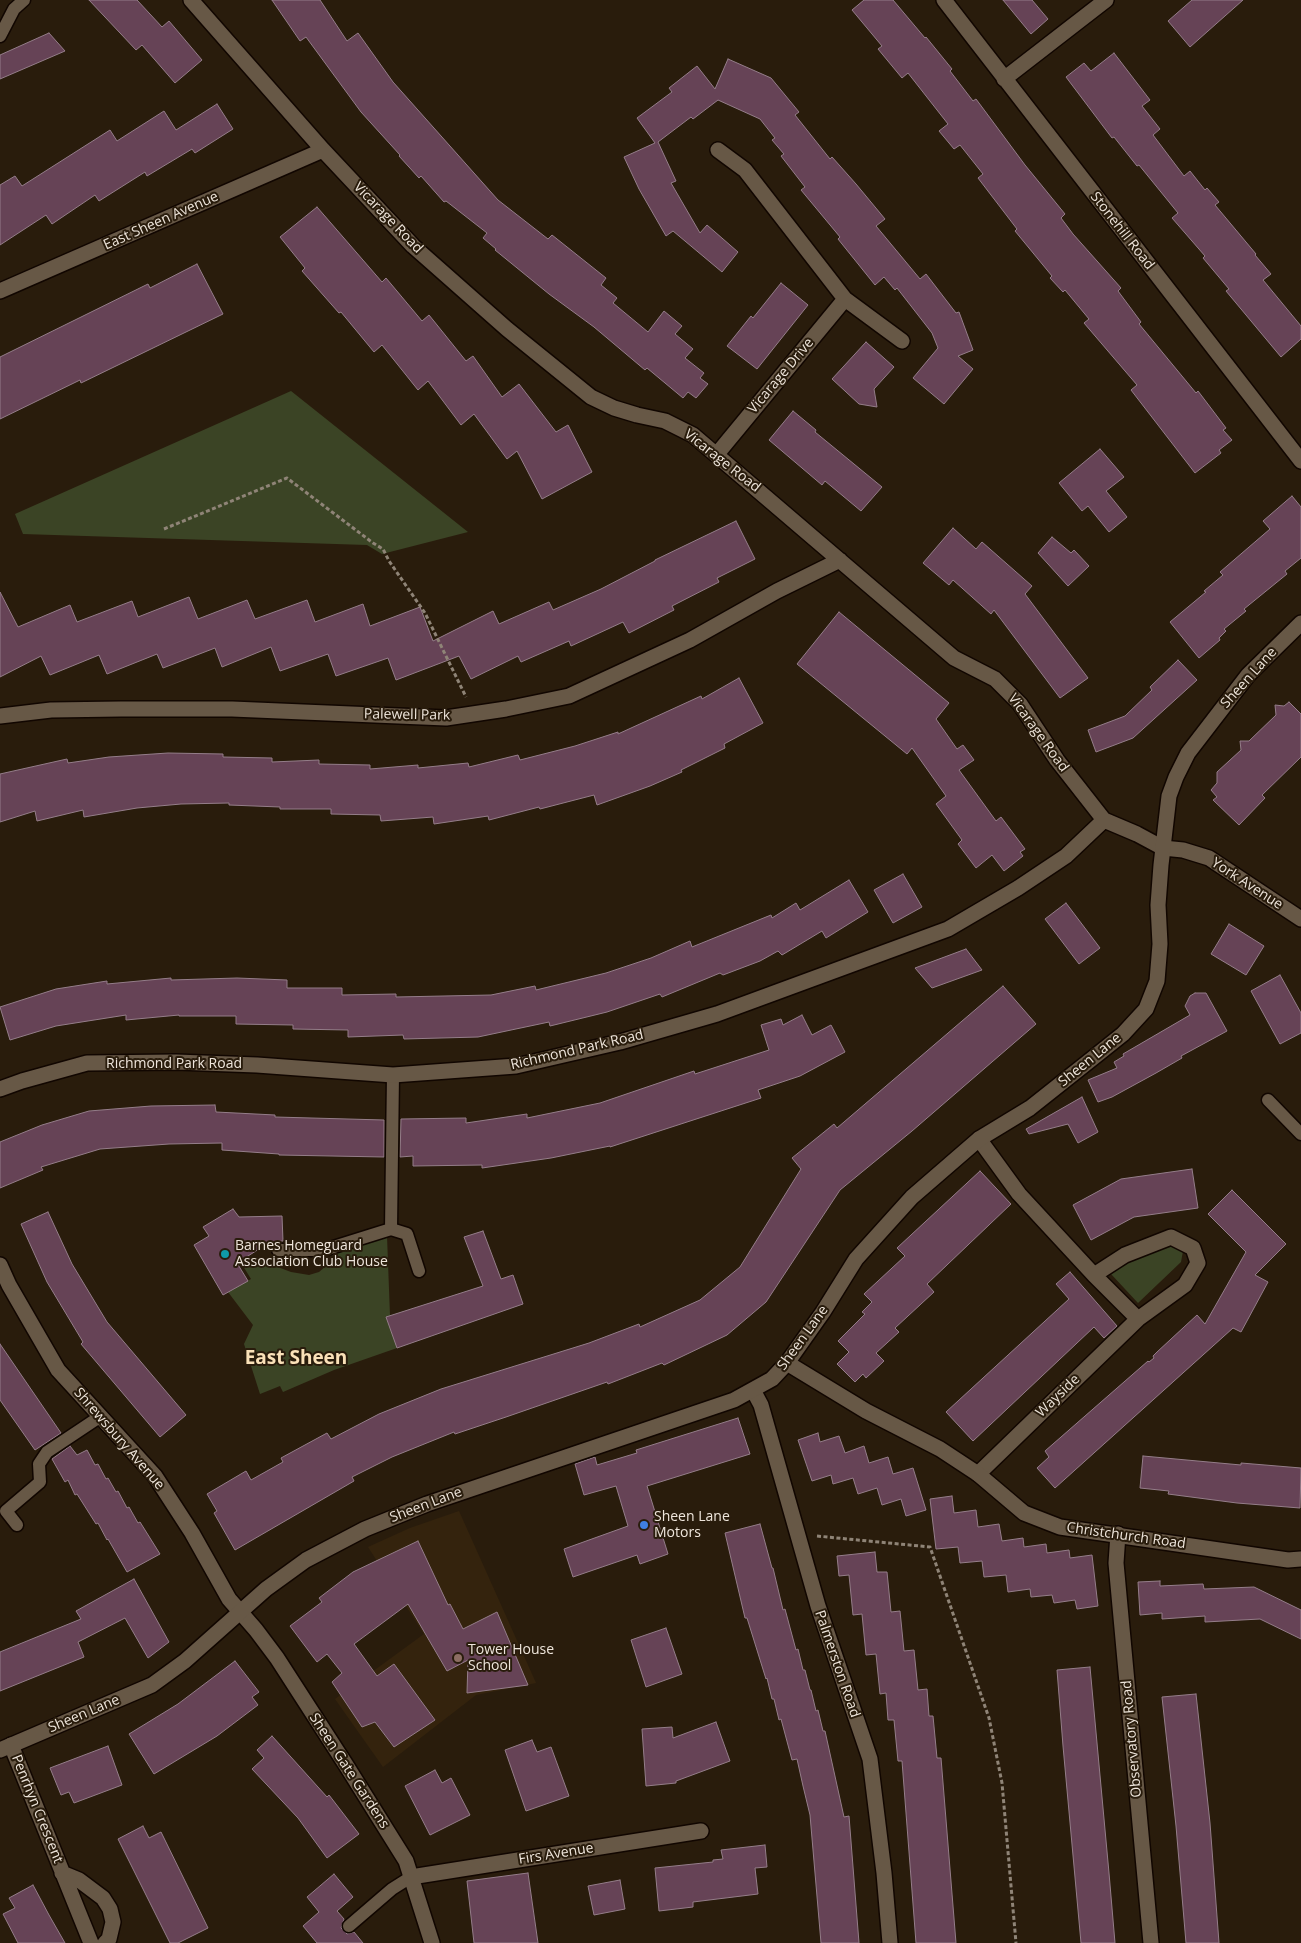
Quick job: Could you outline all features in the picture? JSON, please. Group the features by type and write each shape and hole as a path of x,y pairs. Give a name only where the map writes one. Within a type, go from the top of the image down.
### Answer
{"street":[{"name":"Vicarage Road","path":"191,0 323,150 413,246 507,329 591,397 622,410 666,421 693,435 717,454 954,658 995,679 1002,685 1020,704 1057,760 1104,820 1137,834 1162,848"},
{"name":"Stonehill Road","path":"944,0 1301,461"},
{"path":"1004,79 1106,0"},
{"name":"East Sheen Avenue","path":"0,291 323,150"},
{"path":"718,150 745,170 845,299 902,341"},
{"name":"Vicarage Drive","path":"717,454 845,299"},
{"name":"Palewell Park","path":"0,716 51,710 232,709 446,718 506,709 569,696 690,640 777,591 840,560"},
{"name":"Sheen Lane","path":"6,1747 152,1685 185,1661 266,1589 306,1560 365,1529 427,1504 734,1400 772,1379 787,1363 823,1312 856,1259 912,1197 979,1139 1030,1108 1093,1058 1123,1034 1146,1010 1157,981 1160,944 1158,904 1162,848 1169,796 1176,777 1188,754 1248,675 1301,623"},
{"name":"Richmond Park Road","path":"0,1089 87,1063 185,1062 258,1065 393,1075 516,1066 620,1042 717,1014 948,929 1018,888 1066,856 1104,820"},
{"name":"York Avenue","path":"1162,848 1183,850 1208,858 1301,919"},
{"path":"979,1139 1019,1194 1094,1275 1138,1319"},
{"name":"Wayside","path":"978,1474 1138,1319 1185,1285 1198,1263 1193,1248 1171,1237 1125,1255 1094,1275"},
{"name":"Shrewsbury Avenue","path":"0,1265 8,1285 58,1370 155,1476 192,1533 229,1599 239,1613"},
{"name":"Christchurch Road","path":"787,1363 866,1411 940,1449 978,1474 1024,1513 1060,1527 1288,1560 1301,1559"},
{"name":"Palmerston Road","path":"753,1390 760,1405 818,1606 870,1759 884,1873 890,1943"},
{"name":"Observatory Road","path":"1118,1534 1116,1563 1151,1943"},
{"name":"Sheen Gate Gardens","path":"239,1613 256,1630 282,1666 406,1861 432,1943"},
{"name":"Penrhyn Crescent","path":"6,1747 91,1943"},
{"name":"Firs Avenue","path":"411,1877 700,1831"},
{"name":"Penrhyn Crescent","path":"62,1873 79,1880 103,1898 110,1910 113,1922 109,1939 105,1943"}],"lane":[{"path":"0,36 14,9 24,0"},
{"path":"391,1229 393,1075"},
{"path":"1268,1100 1301,1134"},
{"path":"278,1250 324,1250 391,1229 407,1234 419,1271"},
{"path":"18,1526 6,1511 40,1482 38,1464 47,1452 101,1416"},
{"path":"349,1926 392,1889 411,1877"}],"path":[{"path":"164,530 287,478 383,549 389,561 425,612 464,691 471,714"},
{"path":"797,1534 930,1547 989,1718 1002,1783 1016,1943"}],"shaded area":[{"name":"Tower House School","path":"459,1511 536,1683 476,1695 383,1767 335,1699 424,1634 368,1547 410,1528"}],"green space":[{"path":"291,391 468,532 382,554 367,545 23,534 15,514"},
{"path":"387,1236 390,1316 397,1348 334,1370 283,1392 280,1386 260,1394 244,1344 253,1325 228,1292 251,1279 243,1266 259,1257 270,1267 275,1266 291,1272 309,1275 319,1272 326,1266 332,1259 333,1252"},
{"path":"1165,1245 1177,1247 1183,1251 1181,1262 1138,1303 1111,1274 1129,1261"}],"building":[{"path":"89,0 137,0 162,27 169,21 202,60 175,83 142,45 136,50"},
{"path":"272,0 320,0 347,41 358,33 393,82 498,200 548,239 552,235 606,278 601,285 617,298 613,303 648,332 664,311 682,326 675,334 693,349 685,358 704,373 700,378 708,384 696,398 688,392 683,398 647,368 645,370 594,327 549,294 495,250 483,238 487,233 446,201 444,202 421,176 419,178 399,156 361,112 306,37 300,41"},
{"path":"864,0 893,0 926,37 952,69 950,71 973,101 976,99 1025,165 1065,214 1061,218 1073,234 1121,288 1118,291 1141,322 1139,324 1196,393 1198,391 1226,428 1223,430 1232,440 1219,450 1221,453 1195,473 1131,390 1137,385 1084,323 1089,319 1065,290 1063,292 1050,278 1052,276 1015,231 1017,229 978,178 983,174 960,145 954,149 939,131 948,124 908,73 902,78 878,49 882,46 852,10"},
{"path":"1003,0 1032,0 1048,19 1031,34"},
{"path":"1192,0 1243,0 1190,47 1168,21"},
{"path":"49,33 65,51 0,79 0,55"},
{"path":"1114,53 1150,100 1142,106 1160,129 1153,135 1184,176 1190,171 1205,190 1207,188 1219,202 1215,205 1271,274 1263,280 1301,326 1301,339 1281,357 1226,291 1229,289 1203,258 1205,256 1172,218 1178,213 1139,165 1137,166 1114,137 1112,138 1066,77 1084,63 1091,71"},
{"path":"728,59 771,78 799,112 795,115 830,159 832,157 885,219 876,226 920,279 926,274 956,313 959,312 973,350 958,356 973,369 944,404 913,378 938,348 932,333 897,288 895,290 884,277 875,285 838,239 840,237 801,190 805,187 781,156 784,154 772,140 775,138 760,119 718,100 693,119 691,117 658,142 676,181 671,183 700,233 707,225 738,252 722,272 673,231 666,236 639,189 624,157 655,143 637,118 672,92 669,88 697,66 715,89"},
{"path":"217,104 233,129 195,153 192,149 147,176 145,172 99,201 95,195 52,224 46,215 0,245 0,185 15,176 22,186 110,130 117,141 164,111 176,130"},
{"path":"317,207 382,282 386,278 422,321 429,315 466,361 473,356 502,397 519,384 556,432 568,425 592,472 542,499 517,451 507,459 474,414 461,425 428,381 418,390 382,345 374,352 341,312 339,313 302,271 305,268 280,237"},
{"path":"197,264 223,314 81,383 80,380 0,419 0,357 148,284 150,288"},
{"path":"781,283 808,305 757,369 727,346 751,316 753,318"},
{"path":"866,342 894,367 874,389 877,407 859,404 832,379"},
{"path":"793,411 816,430 815,432 882,487 861,511 825,481 822,485 769,440"},
{"path":"1100,449 1124,477 1106,491 1127,517 1109,532 1088,506 1082,511 1059,483"},
{"path":"1292,496 1301,507 1301,558 1285,571 1287,574 1244,609 1246,611 1224,629 1226,631 1219,638 1220,640 1199,658 1170,622 1223,575 1220,572 1270,529 1263,521"},
{"path":"736,521 755,559 717,578 719,582 672,606 674,610 629,633 623,622 571,646 569,641 521,662 518,656 471,679 459,656 396,680 388,658 336,676 328,654 280,671 271,647 222,667 215,648 163,668 157,654 107,674 99,655 50,675 41,656 0,677 0,592 18,627 70,605 77,622 132,601 138,617 189,597 198,619 247,600 255,619 307,600 315,622 363,604 370,626 420,607 433,641 493,611 499,624 549,602 553,610 601,589 655,560"},
{"path":"953,528 976,549 982,542 1032,586 1025,594 1088,678 1060,698 994,610 991,614 953,580 949,585 923,563"},
{"path":"1052,537 1071,553 1074,550 1089,566 1068,586 1038,553"},
{"path":"839,612 949,703 936,719 957,749 963,745 974,760 959,770 996,821 1001,817 1025,849 1020,852 1023,856 1004,871 992,855 976,868 958,844 962,840 936,804 946,796 912,748 907,754 797,664"},
{"path":"1178,660 1197,680 1133,738 1096,752 1088,730 1125,716 1152,690 1150,687"},
{"path":"739,678 763,723 724,744 725,748 681,770 682,772 597,805 594,795 489,820 488,816 434,824 433,817 381,821 380,815 331,814 331,809 280,809 280,807 229,805 229,803 181,804 137,808 84,817 83,810 37,821 35,811 0,822 0,774 67,759 68,763 109,757 168,753 223,754 223,757 272,758 272,762 319,760 319,764 370,765 370,769 418,765 418,768 468,763 469,767 518,755 520,760 575,746 618,732 618,734 701,696 702,699"},
{"path":"1289,702 1301,714 1301,757 1262,795 1265,798 1239,825 1213,800 1217,797 1211,790 1217,783 1217,772 1241,750 1240,741 1249,741 1276,715 1275,705 1284,706"},
{"path":"903,874 922,907 893,923 874,890"},
{"path":"849,880 868,912 826,938 822,931 782,955 778,951 760,961 723,975 720,973 662,997 660,994 607,1012 550,1026 549,1022 478,1037 404,1039 403,1035 348,1037 348,1030 293,1029 293,1025 236,1024 236,1016 179,1015 126,1020 126,1015 56,1026 10,1040 0,1007 56,989 107,981 107,984 171,978 171,980 237,978 287,980 287,988 342,988 342,995 396,994 396,997 491,995 535,986 536,990 606,973 651,958 690,941 692,947 771,915 772,918 796,903 800,910"},
{"path":"1066,903 1100,948 1079,964 1045,919"},
{"path":"1229,924 1264,946 1246,975 1211,954"},
{"path":"966,949 982,970 932,988 915,968"},
{"path":"1280,975 1301,1013 1301,1033 1280,1044 1251,991"},
{"path":"1003,986 1036,1024 912,1131 840,1190 766,1302 727,1335 664,1365 662,1363 608,1384 607,1382 455,1434 454,1432 392,1457 352,1477 354,1481 235,1550 214,1513 217,1511 207,1494 246,1471 251,1480 283,1462 281,1458 327,1433 331,1439 379,1414 441,1389 589,1343 639,1324 640,1327 700,1300 740,1267 801,1169 792,1158 834,1124 837,1128"},
{"path":"1195,993 1206,993 1227,1031 1181,1056 1182,1058 1156,1073 1112,1097 1098,1102 1088,1080 1117,1068 1114,1062 1124,1056 1123,1054 1190,1015 1185,1006 1190,996"},
{"path":"802,1015 812,1035 831,1025 845,1052 800,1076 758,1090 761,1098 610,1147 551,1158 482,1168 482,1165 413,1166 413,1156 400,1157 401,1119 466,1118 466,1123 527,1114 527,1118 600,1103 694,1071 695,1074 769,1050 761,1025 781,1019 783,1025"},
{"path":"1082,1097 1098,1132 1078,1143 1068,1124 1029,1134 1026,1129"},
{"path":"215,1105 216,1112 275,1115 275,1117 384,1120 384,1157 279,1155 222,1150 222,1143 169,1144 100,1149 41,1167 43,1170 0,1188 0,1142 42,1125 89,1111 151,1106"},
{"path":"1192,1169 1198,1208 1134,1217 1091,1240 1073,1205 1121,1179"},
{"path":"980,1171 1011,1204 927,1284 934,1292 895,1328 899,1332 876,1353 884,1361 866,1378 863,1374 855,1382 837,1364 849,1352 838,1341 865,1314 862,1312 872,1302 864,1294 905,1256 897,1248"},
{"path":"1232,1190 1286,1244 1255,1275 1268,1282 1241,1332 1233,1328 1055,1488 1037,1468 1049,1457 1045,1451 1148,1361 1154,1358 1153,1356 1197,1315 1205,1324 1246,1252 1208,1214"},
{"name":"Barnes Homeguard Association Club House","path":"233,1209 239,1217 282,1216 283,1241 270,1242 237,1263 248,1281 223,1295 194,1245 209,1236 203,1227"},
{"path":"48,1212 72,1264 107,1322 186,1415 160,1437 81,1344 83,1342 47,1282 21,1224"},
{"path":"483,1231 501,1279 513,1275 523,1304 397,1348 386,1317 483,1286 464,1237"},
{"path":"1070,1272 1117,1326 1104,1338 1094,1327 973,1441 946,1412 1069,1299 1056,1284"},
{"path":"0,1344 61,1433 35,1450 0,1400"},
{"path":"738,1418 750,1454 647,1486 668,1554 640,1564 637,1555 573,1577 564,1549 628,1526 616,1486 584,1495 575,1464 595,1457 597,1465 637,1453 636,1450"},
{"path":"818,1433 820,1442 839,1436 845,1453 864,1446 869,1463 888,1457 893,1474 913,1468 926,1510 906,1516 901,1499 882,1505 877,1488 858,1494 853,1478 833,1484 831,1475 812,1481 798,1440"},
{"path":"70,1446 77,1455 87,1450 95,1465 98,1464 106,1479 108,1478 116,1492 118,1491 127,1508 129,1507 138,1523 140,1522 160,1554 127,1572 98,1523 96,1524 77,1494 75,1495 68,1480 65,1482 52,1459"},
{"path":"1143,1456 1241,1465 1241,1463 1301,1468 1300,1508 1237,1503 1168,1494 1169,1491 1140,1488"},
{"path":"952,1496 954,1513 976,1510 978,1527 999,1524 1002,1541 1023,1538 1024,1547 1046,1544 1047,1553 1069,1550 1070,1558 1092,1555 1098,1606 1077,1609 1075,1600 1054,1603 1052,1595 1031,1597 1030,1589 1008,1592 1006,1575 984,1577 982,1561 960,1563 958,1547 936,1549 930,1499"},
{"path":"760,1524 783,1610 785,1609 816,1711 818,1710 823,1731 825,1731 844,1817 849,1816 859,1943 821,1943 810,1815 797,1759 792,1760 781,1719 779,1720 774,1699 772,1699 747,1618 745,1618 725,1533"},
{"path":"418,1541 448,1605 450,1604 463,1629 497,1612 528,1685 467,1693 468,1660 447,1671 408,1604 354,1644 377,1676 394,1664 435,1720 394,1747 375,1722 362,1727 332,1682 342,1673 327,1654 317,1662 290,1626 322,1602 319,1598 353,1572"},
{"path":"875,1552 877,1572 887,1572 891,1612 900,1611 904,1651 914,1650 918,1690 927,1689 929,1716 933,1716 937,1758 941,1758 956,1943 916,1943 902,1761 898,1761 894,1720 888,1720 886,1693 880,1694 876,1654 866,1655 862,1614 853,1615 849,1575 839,1576 837,1556"},
{"path":"134,1579 169,1642 148,1658 125,1618 78,1642 84,1657 0,1691 0,1652 81,1619 76,1611"},
{"path":"1160,1581 1160,1586 1203,1584 1204,1589 1254,1587 1301,1610 1301,1639 1260,1619 1205,1622 1205,1616 1162,1619 1162,1613 1140,1615 1138,1582"},
{"path":"666,1628 682,1674 646,1687 631,1640"},
{"path":"235,1661 259,1692 252,1697 258,1705 217,1736 154,1774 129,1734 178,1704"},
{"path":"1090,1667 1115,1943 1081,1943 1063,1746 1057,1670"},
{"path":"1196,1694 1210,1823 1219,1943 1186,1943 1162,1697"},
{"path":"716,1722 730,1761 676,1781 676,1783 646,1786 642,1729 672,1727 673,1738"},
{"path":"272,1736 327,1797 329,1795 359,1834 327,1858 298,1818 252,1769 264,1758 257,1750"},
{"path":"532,1740 537,1752 551,1747 569,1796 526,1811 505,1750"},
{"path":"108,1746 122,1785 74,1803 69,1792 61,1795 50,1768"},
{"path":"435,1770 442,1783 451,1778 470,1815 430,1835 405,1786"},
{"path":"143,1826 149,1838 161,1832 208,1928 178,1943 170,1943 118,1839"},
{"path":"765,1845 767,1867 755,1868 758,1894 693,1902 693,1907 659,1911 655,1868 713,1862 713,1860 723,1859 721,1850"},
{"path":"528,1873 538,1943 474,1943 467,1881"},
{"path":"334,1874 353,1897 337,1911 344,1919 341,1928 347,1934 354,1932 363,1943 317,1943 303,1926 319,1912 307,1897"},
{"path":"620,1880 625,1909 594,1915 588,1886"},
{"path":"33,1885 65,1943 18,1943 3,1914 15,1908 9,1898"}],"place":[{"name":"Barnes Homeguard Association Club House","path":"225,1254"},
{"name":"Sheen Lane Motors","path":"644,1525"},
{"name":"Tower House School","path":"458,1658"}],"district":[{"name":"East Sheen","path":"296,1359"}]}
